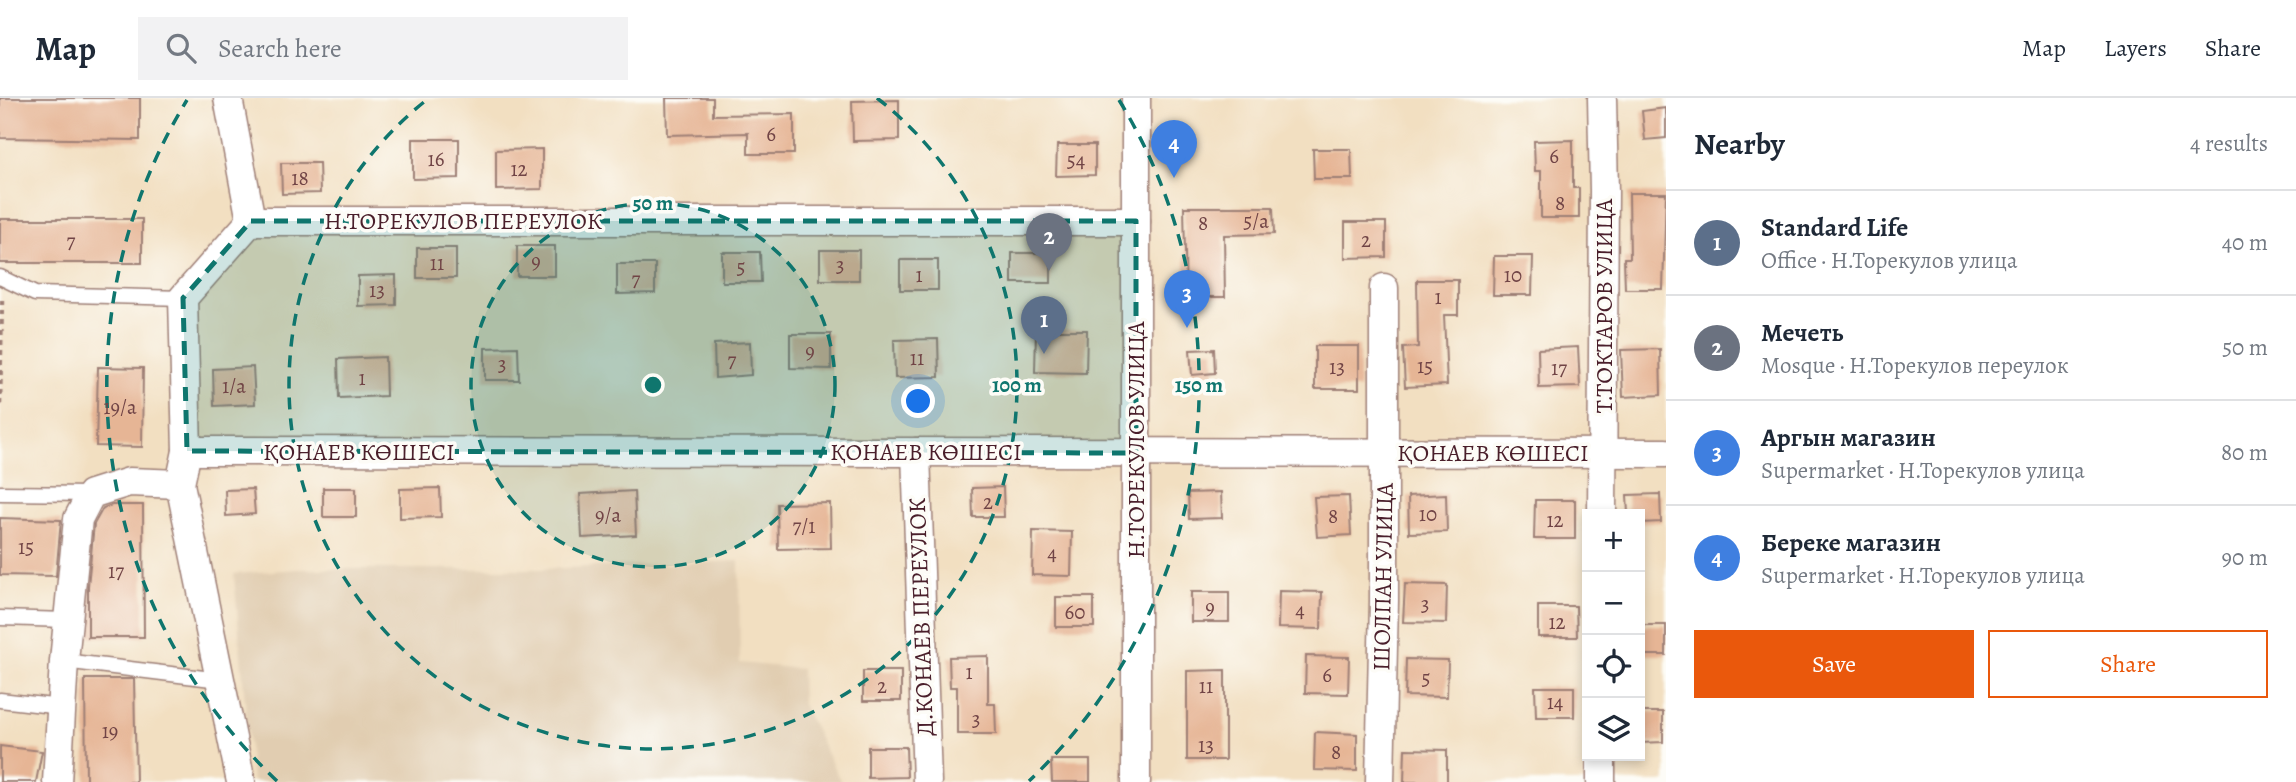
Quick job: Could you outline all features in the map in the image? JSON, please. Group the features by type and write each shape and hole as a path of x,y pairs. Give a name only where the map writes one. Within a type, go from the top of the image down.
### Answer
{"street":[{"path":"228,98 251,221 183,298 187,451 180,484 241,782"},
{"name":"Н.ТОРЕКУЛОВ УЛИЦА","path":"1136,98 1136,782"},
{"name":"Т.ТОКТАРОВ УЛИЦА","path":"1602,98 1602,509"},
{"name":"Н.ТОРЕКУЛОВ ПЕРЕУЛОК","path":"251,221 1136,221"},
{"name":"ШОЛПАН УЛИЦА","path":"1380,782 1385,453 1384,288"},
{"name":"ҚОНАЕВ КӨШЕСІ","path":"187,451 1666,453"},
{"name":"Д.КОНАЕВ ПЕРЕУЛОК","path":"916,452 928,782"},
{"path":"57,782 67,620 78,519 91,494 129,482 180,484"},
{"path":"1601,761 1601,782"}],"lane":[{"path":"1,278 35,294 183,298"},
{"path":"0,493 91,494"},
{"path":"0,618 67,620"},
{"path":"64,661 220,680"},
{"path":"0,700 61,707"}],"path":[{"path":"0,405 1,278"}],"highlighted area":[{"path":"251,221 1136,221 1136,453 187,451 183,298"}],"shaded area":[{"path":"739,561 740,663 801,669 802,704 841,782 252,782 234,574 297,569 540,569"}],"building":[{"path":"0,98 140,98 140,140 0,138"},
{"path":"666,98 713,98 713,115 794,114 794,154 748,154 748,133 667,135"},
{"path":"899,100 899,140 853,141 852,101"},
{"path":"1666,108 1666,138 1645,140 1642,111"},
{"path":"413,139 459,139 459,178 413,179"},
{"path":"1573,140 1573,188 1579,188 1579,218 1541,218 1541,171 1535,171 1534,141"},
{"path":"1057,145 1095,145 1095,175 1056,176"},
{"path":"542,149 542,189 496,190 496,150"},
{"path":"1313,149 1351,149 1352,179 1314,179"},
{"path":"281,163 319,163 320,193 282,194"},
{"path":"1629,193 1666,193 1663,289 1625,289 1624,258 1630,258"},
{"path":"1184,207 1273,207 1274,234 1224,235 1225,297 1186,297"},
{"path":"0,219 142,219 142,263 0,263"},
{"path":"1345,222 1386,222 1386,257 1345,258"},
{"path":"517,246 555,246 555,276 517,276"},
{"path":"417,248 456,248 456,278 417,278"},
{"path":"820,250 859,250 859,280 820,280"},
{"path":"722,252 760,252 761,282 722,282"},
{"path":"1012,253 1051,253 1051,283 1012,283"},
{"path":"1494,256 1533,256 1532,295 1493,295"},
{"path":"900,260 938,260 938,290 900,290"},
{"path":"617,264 655,264 655,293 617,294"},
{"path":"396,275 396,305 358,306 358,276"},
{"path":"1417,280 1458,280 1458,315 1444,315 1447,385 1405,387 1403,348 1418,347"},
{"path":"1036,330 1087,330 1086,373 1035,372"},
{"path":"790,334 831,334 831,369 790,368"},
{"path":"938,339 939,377 895,378 894,340"},
{"path":"750,342 751,375 715,378 714,344"},
{"path":"1315,346 1359,346 1359,389 1315,389"},
{"path":"518,347 519,380 485,380 485,348"},
{"path":"1578,347 1580,387 1539,388 1538,349"},
{"path":"1214,349 1215,373 1192,375 1190,350"},
{"path":"1660,349 1661,395 1623,397 1621,350"},
{"path":"385,357 386,396 339,398 338,359"},
{"path":"98,367 143,368 142,447 96,446"},
{"path":"253,367 255,404 214,406 213,369"},
{"path":"1003,487 1004,517 973,517 972,488"},
{"path":"323,488 356,488 356,517 323,517"},
{"path":"440,488 441,517 400,518 400,489"},
{"path":"253,489 255,514 226,516 225,490"},
{"path":"634,491 636,535 582,538 580,494"},
{"path":"1221,492 1222,518 1189,519 1188,493"},
{"path":"1446,494 1447,532 1409,533 1408,496"},
{"path":"1660,494 1661,522 1645,523 1645,509 1628,509 1627,495"},
{"path":"1349,496 1351,535 1317,537 1314,497"},
{"path":"1535,500 1575,500 1575,539 1534,539"},
{"path":"830,503 831,548 778,549 777,504"},
{"path":"112,505 143,505 144,637 88,637 88,586 94,524 103,508"},
{"path":"0,518 61,520 56,576 0,575"},
{"path":"1033,531 1072,532 1071,576 1032,575"},
{"path":"1405,584 1447,585 1446,623 1403,622"},
{"path":"1279,591 1322,592 1321,629 1278,628"},
{"path":"1191,592 1229,592 1229,622 1191,622"},
{"path":"1056,597 1094,597 1094,627 1056,627"},
{"path":"1538,606 1576,606 1577,637 1538,637"},
{"path":"1645,625 1666,625 1666,655 1645,655"},
{"path":"988,656 988,704 995,704 996,734 957,734 957,687 950,687 949,657"},
{"path":"1306,656 1349,657 1348,694 1305,693"},
{"path":"1406,659 1448,660 1447,697 1405,696"},
{"path":"1225,670 1225,760 1187,760 1187,671"},
{"path":"863,671 901,671 901,701 863,701"},
{"path":"85,679 134,679 136,782 86,782"},
{"path":"1535,687 1574,687 1574,717 1536,717"},
{"path":"1645,712 1663,712 1663,742 1645,743"},
{"path":"1315,732 1357,734 1357,771 1314,770"},
{"path":"0,746 42,751 36,782 0,782"},
{"path":"868,747 906,747 907,777 868,778"},
{"path":"1405,749 1447,750 1447,782 1404,782"},
{"path":"1051,760 1090,760 1090,782 1052,782"}],"place":[{"name":"Береке магазин","path":"1174,178"},
{"name":"Мечеть","path":"1049,271"},
{"name":"Аргын магазин","path":"1187,328"},
{"name":"Standard Life","path":"1044,354"}]}
